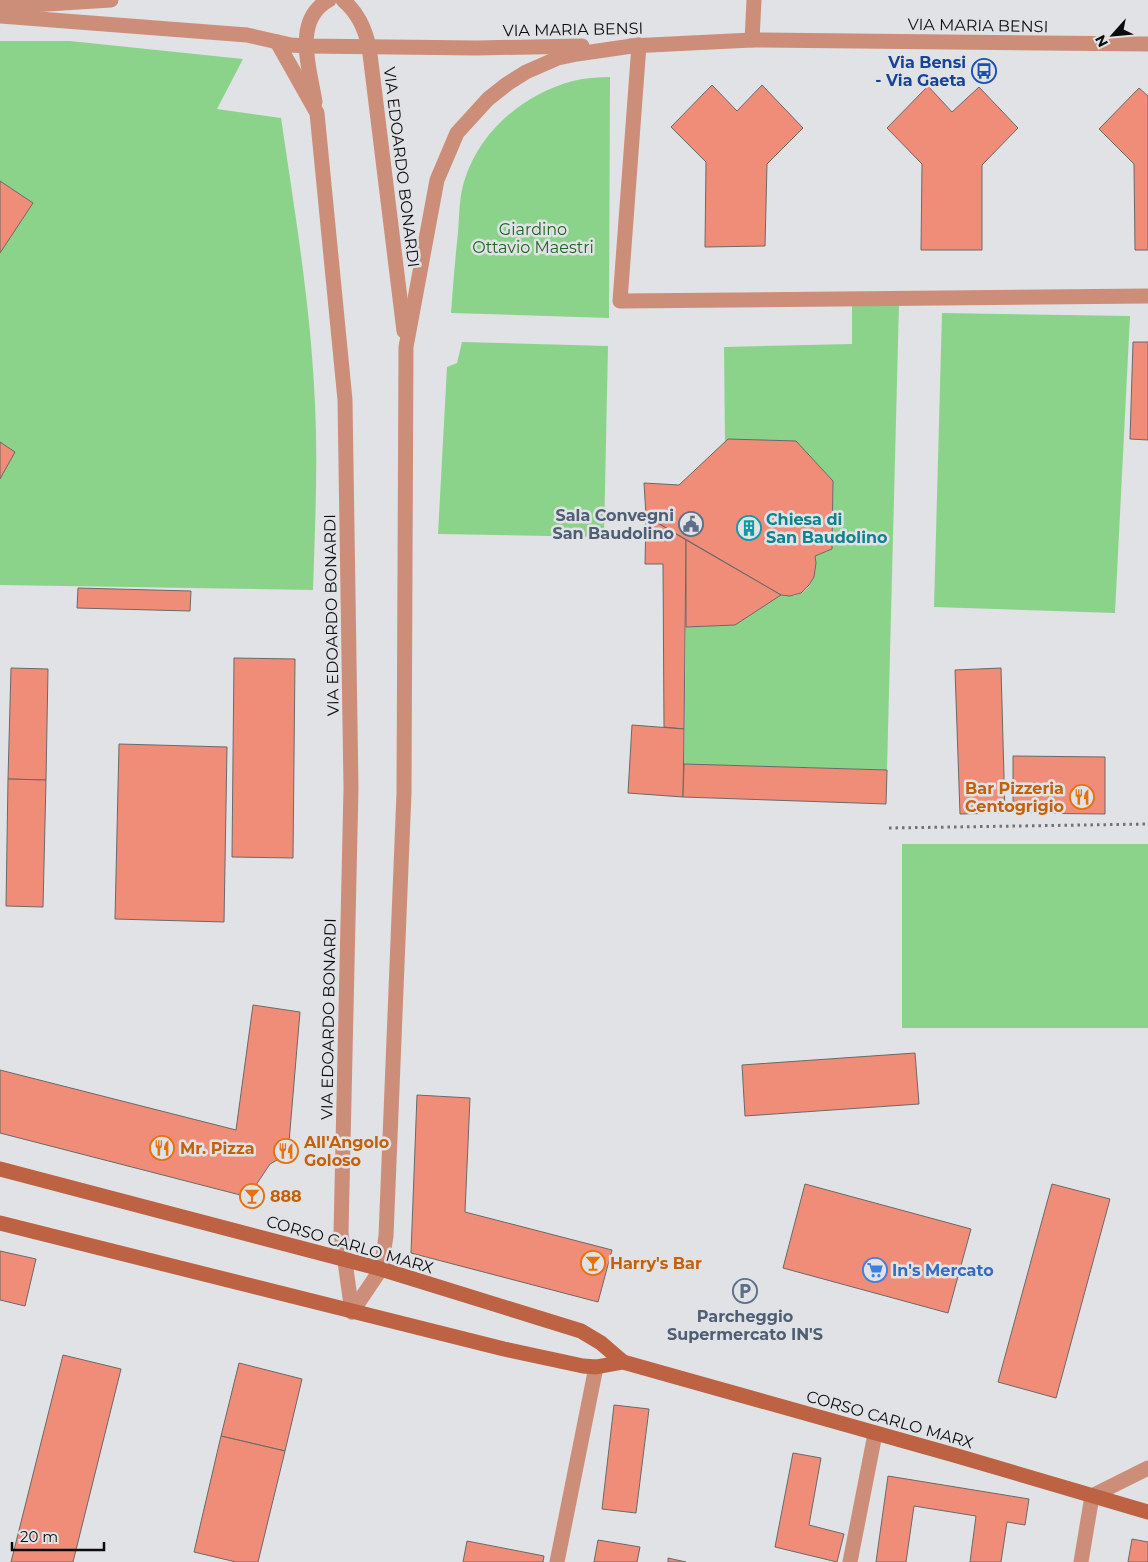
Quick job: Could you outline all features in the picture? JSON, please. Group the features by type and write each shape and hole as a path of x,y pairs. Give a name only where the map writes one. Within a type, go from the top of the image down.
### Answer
{"main road":[{"name":"CORSO CARLO MARX","path":"0,1169 381,1269 581,1331 601,1343 622,1362 954,1455 1148,1512"},
{"name":"CORSO CARLO MARX","path":"0,1223 504,1349 583,1366 596,1367 622,1362"}],"street":[{"path":"0,7 111,0"},
{"name":"VIA EDOARDO BONARDI","path":"329,0 318,9 310,20 305,33 316,113 345,410 351,788 340,1233 352,1312"},
{"name":"VIA EDOARDO BONARDI","path":"343,0 356,13 364,27 369,46 406,347 404,793 386,1236 381,1269 352,1312"},
{"path":"752,40 754,0"},
{"name":"VIA MARIA BENSI","path":"0,16 247,35 306,46 477,48 638,45 752,40 1148,44"},
{"name":"VIA EDOARDO BONARDI","path":"277,42 316,113"},
{"path":"638,45 620,301 1148,296"},
{"name":"VIA EDOARDO BONARDI","path":"406,347 437,180 457,132 488,99 507,84 542,64 577,54 638,45"},
{"path":"557,1562 596,1367"},
{"path":"850,1562 875,1434"},
{"path":"1081,1562 1092,1496 1148,1468"}],"path":[{"path":"889,828 1148,824"}],"green space":[{"path":"0,41 70,41 243,59 217,109 281,118 302,261 313,368 316,497 313,590 0,585"},
{"name":"Giardino Ottavio Maestri","path":"610,77 609,318 451,313 461,195 466,175 475,156 487,138 516,108 534,97 573,81"},
{"path":"899,304 887,770 684,764 686,627 735,625 781,595 797,595 804,591 813,580 816,564 815,556 832,549 833,481 796,441 725,443 724,347 852,344 852,305"},
{"path":"942,313 1130,316 1115,613 934,607"},
{"path":"462,342 608,346 604,537 438,534 447,367 457,363"},
{"path":"902,844 1148,844 1148,1028 902,1028"}],"building":[{"path":"712,85 737,111 762,85 803,128 767,164 765,246 705,247 706,162 671,127"},
{"path":"928,86 952,112 979,87 1018,128 982,165 982,250 921,250 922,164 887,128"},
{"path":"1139,88 1148,96 1148,250 1135,250 1134,164 1099,129"},
{"path":"0,181 33,203 0,253"},
{"path":"1133,342 1148,342 1148,440 1130,439"},
{"name":"Chiesa di San Baudolino","path":"728,439 796,441 833,481 832,549 815,556 814,577 801,593 790,596 781,595 646,516 644,483 679,485"},
{"path":"0,442 15,452 0,479"},
{"path":"646,516 686,540 684,729 664,727 663,564 645,564"},
{"path":"686,540 781,595 735,625 686,627"},
{"path":"78,588 191,591 190,611 77,608"},
{"path":"234,658 295,659 293,858 232,857"},
{"path":"11,668 48,669 46,780 8,779"},
{"path":"1001,668 1005,813 960,814 955,670"},
{"path":"632,725 684,729 683,797 628,793"},
{"path":"119,744 227,747 224,922 115,919"},
{"path":"1013,756 1105,757 1105,814 1013,813"},
{"path":"684,764 887,770 886,804 683,797"},
{"path":"8,779 46,780 43,907 6,906"},
{"path":"253,1005 300,1012 288,1154 270,1164 248,1197 0,1133 0,1070 236,1130"},
{"path":"915,1053 919,1104 745,1116 742,1065"},
{"path":"417,1095 470,1098 465,1212 612,1250 598,1302 411,1253"},
{"path":"805,1184 971,1229 948,1313 783,1268"},
{"path":"1052,1184 1110,1199 1056,1398 998,1382"},
{"path":"0,1251 36,1259 25,1306 0,1300"},
{"path":"63,1355 121,1369 73,1562 11,1562"},
{"path":"239,1363 302,1379 285,1451 221,1436"},
{"path":"614,1405 649,1409 636,1513 602,1509"},
{"path":"221,1436 285,1451 258,1562 236,1562 194,1552"},
{"path":"793,1453 821,1458 809,1525 844,1534 837,1562 775,1547"},
{"path":"888,1476 1029,1499 1025,1525 1007,1522 1001,1562 970,1562 976,1516 914,1506 906,1562 876,1562"},
{"path":"1132,1539 1148,1542 1148,1562 1128,1562"},
{"path":"598,1540 640,1547 637,1562 594,1562"},
{"path":"467,1541 544,1556 543,1562 463,1562"},
{"path":"668,1558 686,1562 668,1562"}],"place":[{"name":"Via Bensi - Via Gaeta","path":"984,71"},
{"name":"Sala Convegni San Baudolino","path":"691,524"},
{"name":"Chiesa di San Baudolino","path":"749,528"},
{"name":"Bar Pizzeria Centogrigio","path":"1082,797"},
{"name":"Mr. Pizza","path":"162,1148"},
{"name":"All'Angolo Goloso","path":"286,1151"},
{"name":"888","path":"252,1196"},
{"name":"Harry's Bar","path":"593,1263"},
{"name":"In's Mercato","path":"875,1270"},
{"name":"Parcheggio Supermercato IN'S","path":"745,1291"}]}
